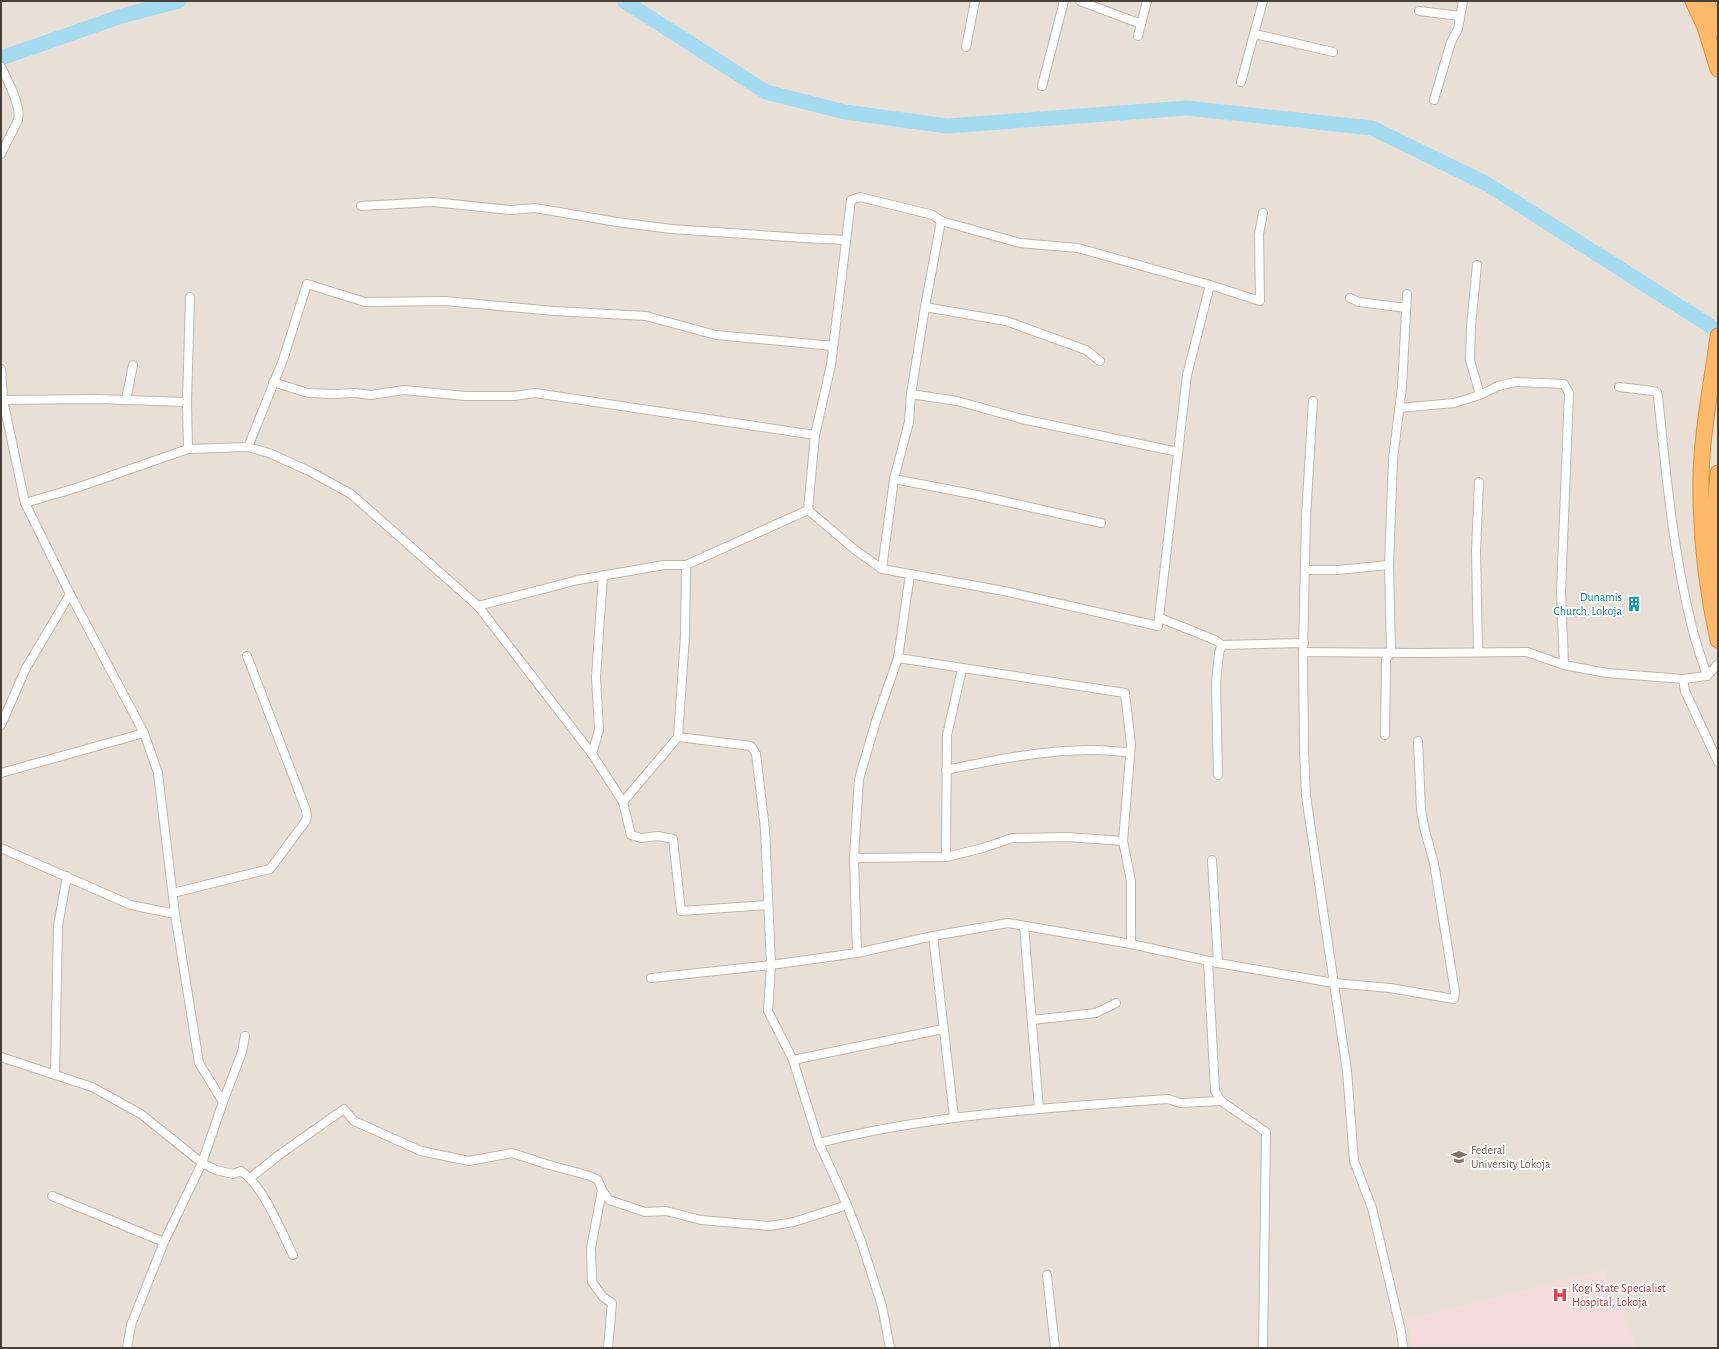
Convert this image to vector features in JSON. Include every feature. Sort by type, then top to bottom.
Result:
[{"type":"highway","points":[[1693,1],[1705,27],[1718,69]]},
{"type":"highway","points":[[1706,1],[1718,29]]},
{"type":"highway","points":[[1718,336],[1701,476],[1701,528],[1709,598],[1718,640]]},
{"type":"highway","points":[[1718,473],[1713,530],[1718,586]]},
{"type":"street","points":[[966,47],[975,1]]},
{"type":"street","points":[[1042,86],[1064,1]]},
{"type":"street","points":[[1080,1],[1142,24]]},
{"type":"street","points":[[1138,36],[1147,1]]},
{"type":"street","points":[[1241,82],[1263,1]]},
{"type":"street","points":[[1434,100],[1451,42],[1458,29],[1463,1]]},
{"type":"street","points":[[1419,11],[1460,16]]},
{"type":"street","points":[[1255,34],[1332,52]]},
{"type":"street","points":[[1,67],[17,105],[18,118],[1,154]]},
{"type":"street","points":[[808,510],[815,435],[831,366],[851,200],[860,197],[933,214],[941,221],[1020,243],[1078,248],[1210,285],[1260,301],[1259,234],[1263,213]]},
{"type":"street","points":[[361,206],[433,202],[511,210],[535,208],[617,222],[671,229],[845,240]]},
{"type":"street","points":[[882,569],[894,479],[909,422],[911,394],[941,221]]},
{"type":"street","points":[[1477,265],[1471,326],[1470,360],[1480,396]]},
{"type":"street","points":[[248,447],[283,360],[307,284],[365,302],[445,301],[554,311],[646,316],[716,335],[833,346]]},
{"type":"street","points":[[808,510],[854,549],[882,569],[1004,591],[1158,626],[1187,375],[1210,285]]},
{"type":"street","points":[[1385,735],[1386,659],[1391,653],[1389,565],[1393,459],[1402,387],[1407,294]]},
{"type":"street","points":[[188,449],[187,402],[190,297]]},
{"type":"street","points":[[1350,298],[1360,302],[1406,308]]},
{"type":"street","points":[[925,307],[1006,321],[1086,350],[1100,361]]},
{"type":"street","points":[[126,400],[133,366]]},
{"type":"street","points":[[1,369],[3,400],[25,503],[70,594],[144,733],[158,773],[175,914],[199,1063],[223,1102]]},
{"type":"street","points":[[273,382],[308,392],[333,394],[355,393],[371,395],[404,390],[465,396],[514,396],[535,393],[815,435]]},
{"type":"street","points":[[1399,408],[1445,405],[1480,396],[1498,386],[1515,382],[1564,384],[1569,393],[1561,592],[1564,665]]},
{"type":"street","points":[[1620,388],[1657,392],[1669,503],[1683,589],[1692,629],[1707,676]]},
{"type":"street","points":[[911,394],[957,401],[1022,419],[1178,452]]},
{"type":"street","points":[[3,400],[126,400],[187,402]]},
{"type":"street","points":[[1312,401],[1303,652],[1306,796],[1347,1071],[1354,1161],[1372,1208],[1401,1331],[1403,1348]]},
{"type":"street","points":[[25,503],[82,486],[188,449],[248,447],[269,453],[289,462],[351,494],[478,606],[592,754],[623,802],[631,835],[641,838],[658,836],[673,839],[681,911],[768,905]]},
{"type":"street","points":[[894,479],[972,494],[1101,523]]},
{"type":"street","points":[[1478,652],[1476,551],[1479,482]]},
{"type":"street","points":[[478,606],[603,575],[664,565],[686,565],[808,510]]},
{"type":"street","points":[[623,802],[678,737],[685,636],[686,565]]},
{"type":"street","points":[[1305,570],[1337,570],[1389,565]]},
{"type":"street","points":[[857,953],[854,858],[859,779],[876,721],[898,658],[910,574]]},
{"type":"street","points":[[592,754],[599,730],[596,677],[603,575]]},
{"type":"street","points":[[1,725],[26,668],[70,594]]},
{"type":"street","points":[[1160,618],[1215,640],[1222,645],[1304,643]]},
{"type":"street","points":[[1218,775],[1216,682],[1219,653],[1222,645]]},
{"type":"street","points":[[1303,652],[1526,652],[1564,665],[1607,672],[1684,679],[1707,676],[1718,664]]},
{"type":"street","points":[[173,893],[270,869],[305,822],[307,816],[247,656]]},
{"type":"street","points":[[898,658],[1125,693],[1131,744],[1123,841],[1131,881],[1131,944]]},
{"type":"street","points":[[946,857],[947,735],[962,669]]},
{"type":"street","points":[[1684,679],[1685,691],[1718,762]]},
{"type":"street","points":[[1,773],[144,733]]},
{"type":"street","points":[[678,737],[751,746],[756,754],[765,829],[771,965],[768,1011],[793,1060],[819,1144],[847,1205],[882,1306],[890,1348]]},
{"type":"street","points":[[651,978],[771,965],[857,953],[933,936],[1008,923],[1131,944],[1218,963],[1334,983],[1390,988],[1454,999],[1455,992],[1434,863],[1424,831],[1421,810],[1418,741]]},
{"type":"street","points":[[946,770],[1011,757],[1053,752],[1094,750],[1130,752]]},
{"type":"street","points":[[854,858],[946,857],[983,848],[1012,838],[1068,838],[1123,841]]},
{"type":"street","points":[[1,848],[131,904],[175,914]]},
{"type":"street","points":[[1212,860],[1218,963]]},
{"type":"street","points":[[55,1074],[58,926],[67,876]]},
{"type":"street","points":[[1024,926],[1039,1109]]},
{"type":"street","points":[[933,936],[954,1117]]},
{"type":"street","points":[[1208,961],[1215,1091],[1221,1100],[1266,1132],[1263,1348]]},
{"type":"street","points":[[1032,1020],[1096,1013],[1116,1003]]},
{"type":"street","points":[[793,1060],[943,1029]]},
{"type":"street","points":[[126,1348],[131,1325],[164,1242],[202,1163],[242,1052],[245,1036]]},
{"type":"street","points":[[1,1057],[92,1087],[141,1114],[202,1163],[216,1170],[233,1174],[241,1171],[250,1178],[261,1193],[293,1255]]},
{"type":"street","points":[[819,1144],[862,1132],[954,1117],[1168,1099],[1180,1103],[1221,1100]]},
{"type":"street","points":[[250,1178],[279,1155],[344,1109],[354,1120],[421,1151],[469,1161],[512,1153],[590,1176],[598,1180],[602,1190],[609,1200],[645,1212],[666,1211],[701,1220],[768,1226],[794,1222],[847,1205]]},
{"type":"street","points":[[602,1190],[591,1248],[591,1267],[592,1282],[603,1297],[612,1303],[608,1348]]},
{"type":"street","points":[[52,1196],[164,1242]]},
{"type":"street","points":[[1047,1275],[1055,1348]]},
{"type":"shaded area","points":[[1,1],[1718,1],[1718,1348],[1,1348]]},
{"type":"shaded area","name":"Kogi State Specialist Hospital, Lokoja","points":[[1604,1270],[1638,1348],[1412,1348],[1407,1320]]},
{"type":"waterway","points":[[1,58],[122,16],[179,1]]},
{"type":"waterway","points":[[624,1],[766,92],[845,112],[947,126],[1187,108],[1372,128],[1487,184],[1718,331]]},
{"type":"place","name":"Dunamis Church, Lokoja","points":[[1634,604]]},
{"type":"place","name":"Federal University Lokoja","points":[[1459,1157]]},
{"type":"place","name":"Kogi State Specialist Hospital, Lokoja","points":[[1560,1295]]}]
